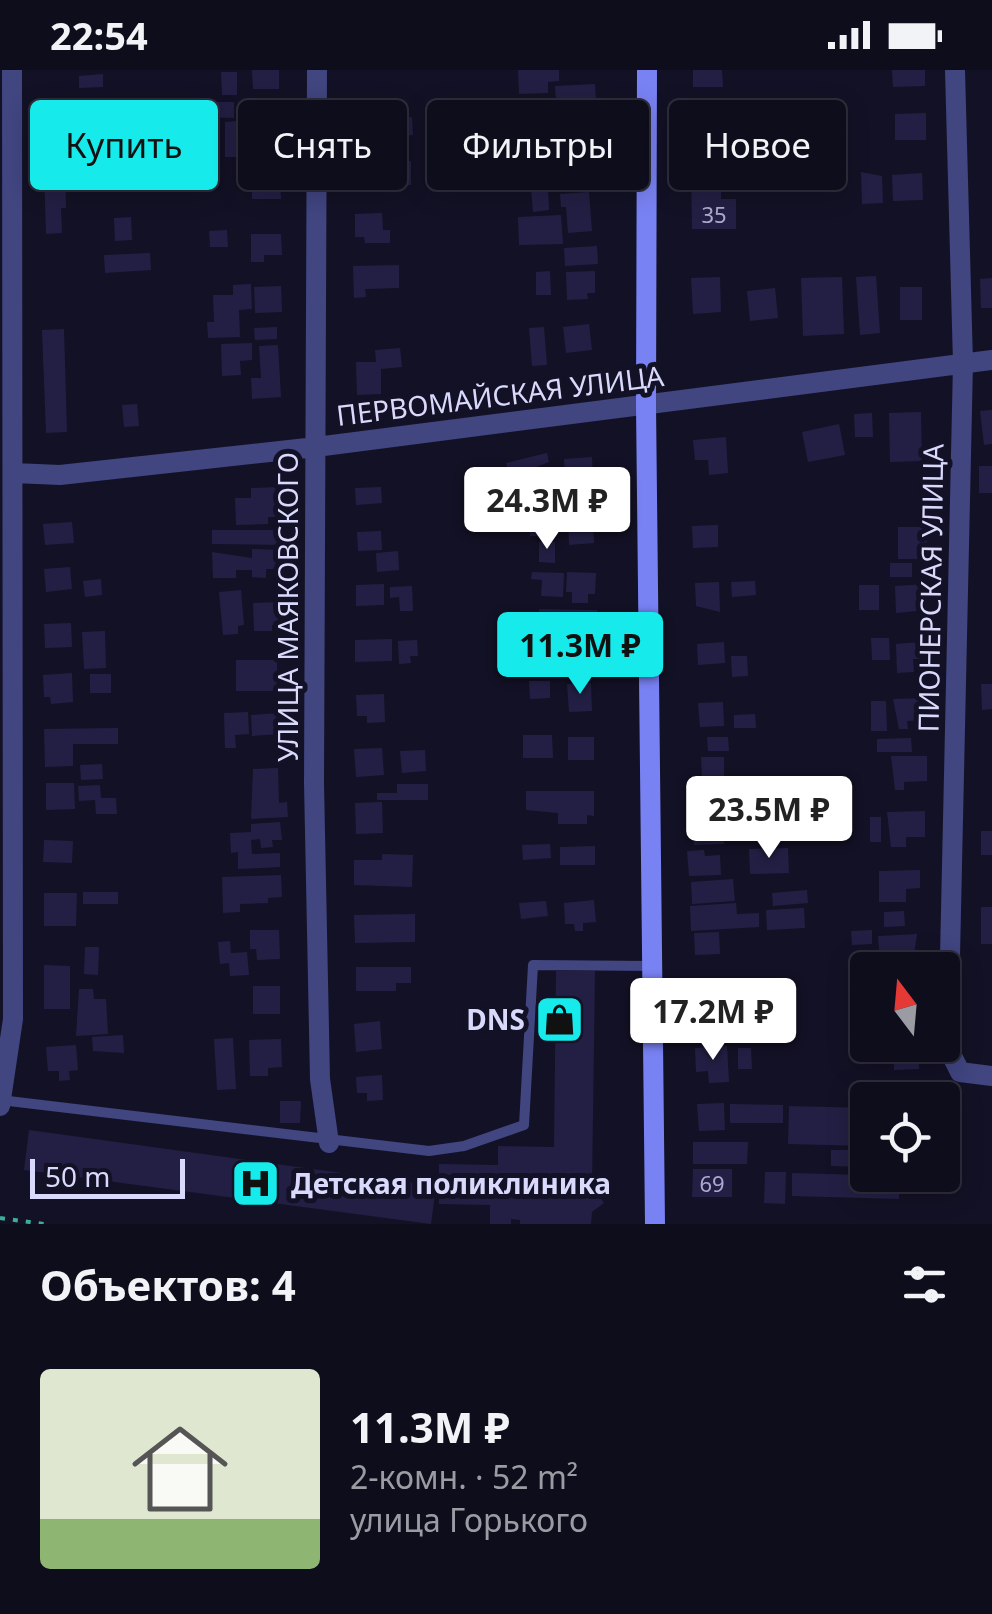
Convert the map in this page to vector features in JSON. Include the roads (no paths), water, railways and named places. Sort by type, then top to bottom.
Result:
[{"type":"street","points":[[1,1102],[12,1019],[12,70]]},
{"type":"street","name":"УЛИЦА МАЯКОВСКОГО","points":[[317,70],[314,783],[320,1079],[329,1143]]},
{"type":"street","points":[[647,70],[646,404],[655,1224]]},
{"type":"street","name":"ПИОНЕРСКАЯ УЛИЦА","points":[[954,70],[963,364],[948,1048],[960,1072],[992,1076]]},
{"type":"street","name":"ПЕРВОМАЙСКАЯ УЛИЦА","points":[[14,473],[78,473],[316,448],[992,360]]},
{"type":"lane","points":[[1,1102],[329,1143],[429,1152],[464,1146],[524,1125],[533,965],[654,966]]},
{"type":"place","name":"DNS","points":[[560,1019]]},
{"type":"place","name":"Детская поликлиника","points":[[256,1183]]}]
